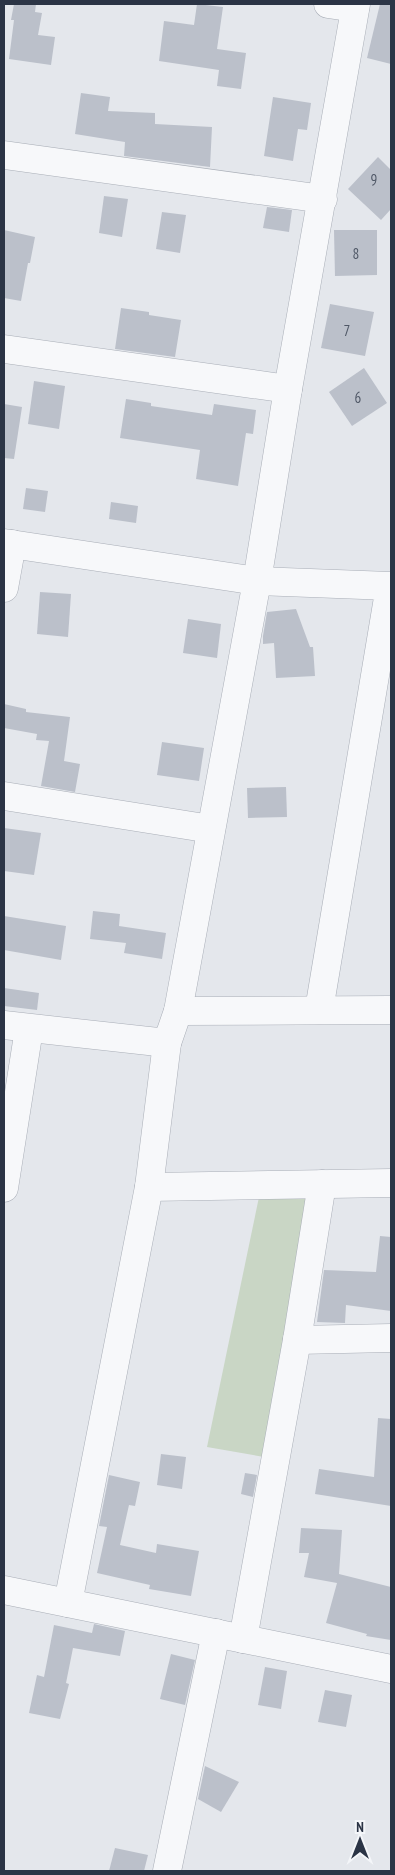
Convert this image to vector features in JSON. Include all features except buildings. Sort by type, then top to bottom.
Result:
[{"type":"street","points":[[68,1603],[148,1187],[167,1043],[178,1011],[257,581],[288,390],[323,199],[355,6],[328,4]]},
{"type":"street","points":[[4,155],[323,199]]},
{"type":"street","points":[[4,349],[288,390]]},
{"type":"street","points":[[4,588],[8,543],[257,581],[390,586],[319,1010]]},
{"type":"street","points":[[4,796],[210,829]]},
{"type":"street","points":[[178,1011],[391,1010]]},
{"type":"street","points":[[4,1188],[16,1027],[167,1043]]},
{"type":"street","points":[[148,1187],[391,1183]]},
{"type":"street","points":[[244,1639],[297,1340],[322,1184]]},
{"type":"street","points":[[297,1340],[391,1338]]},
{"type":"street","points":[[4,1590],[391,1669]]},
{"type":"street","points":[[167,1871],[216,1633]]},
{"type":"green space","points":[[311,1196],[281,1460],[207,1447],[259,1197]]}]
